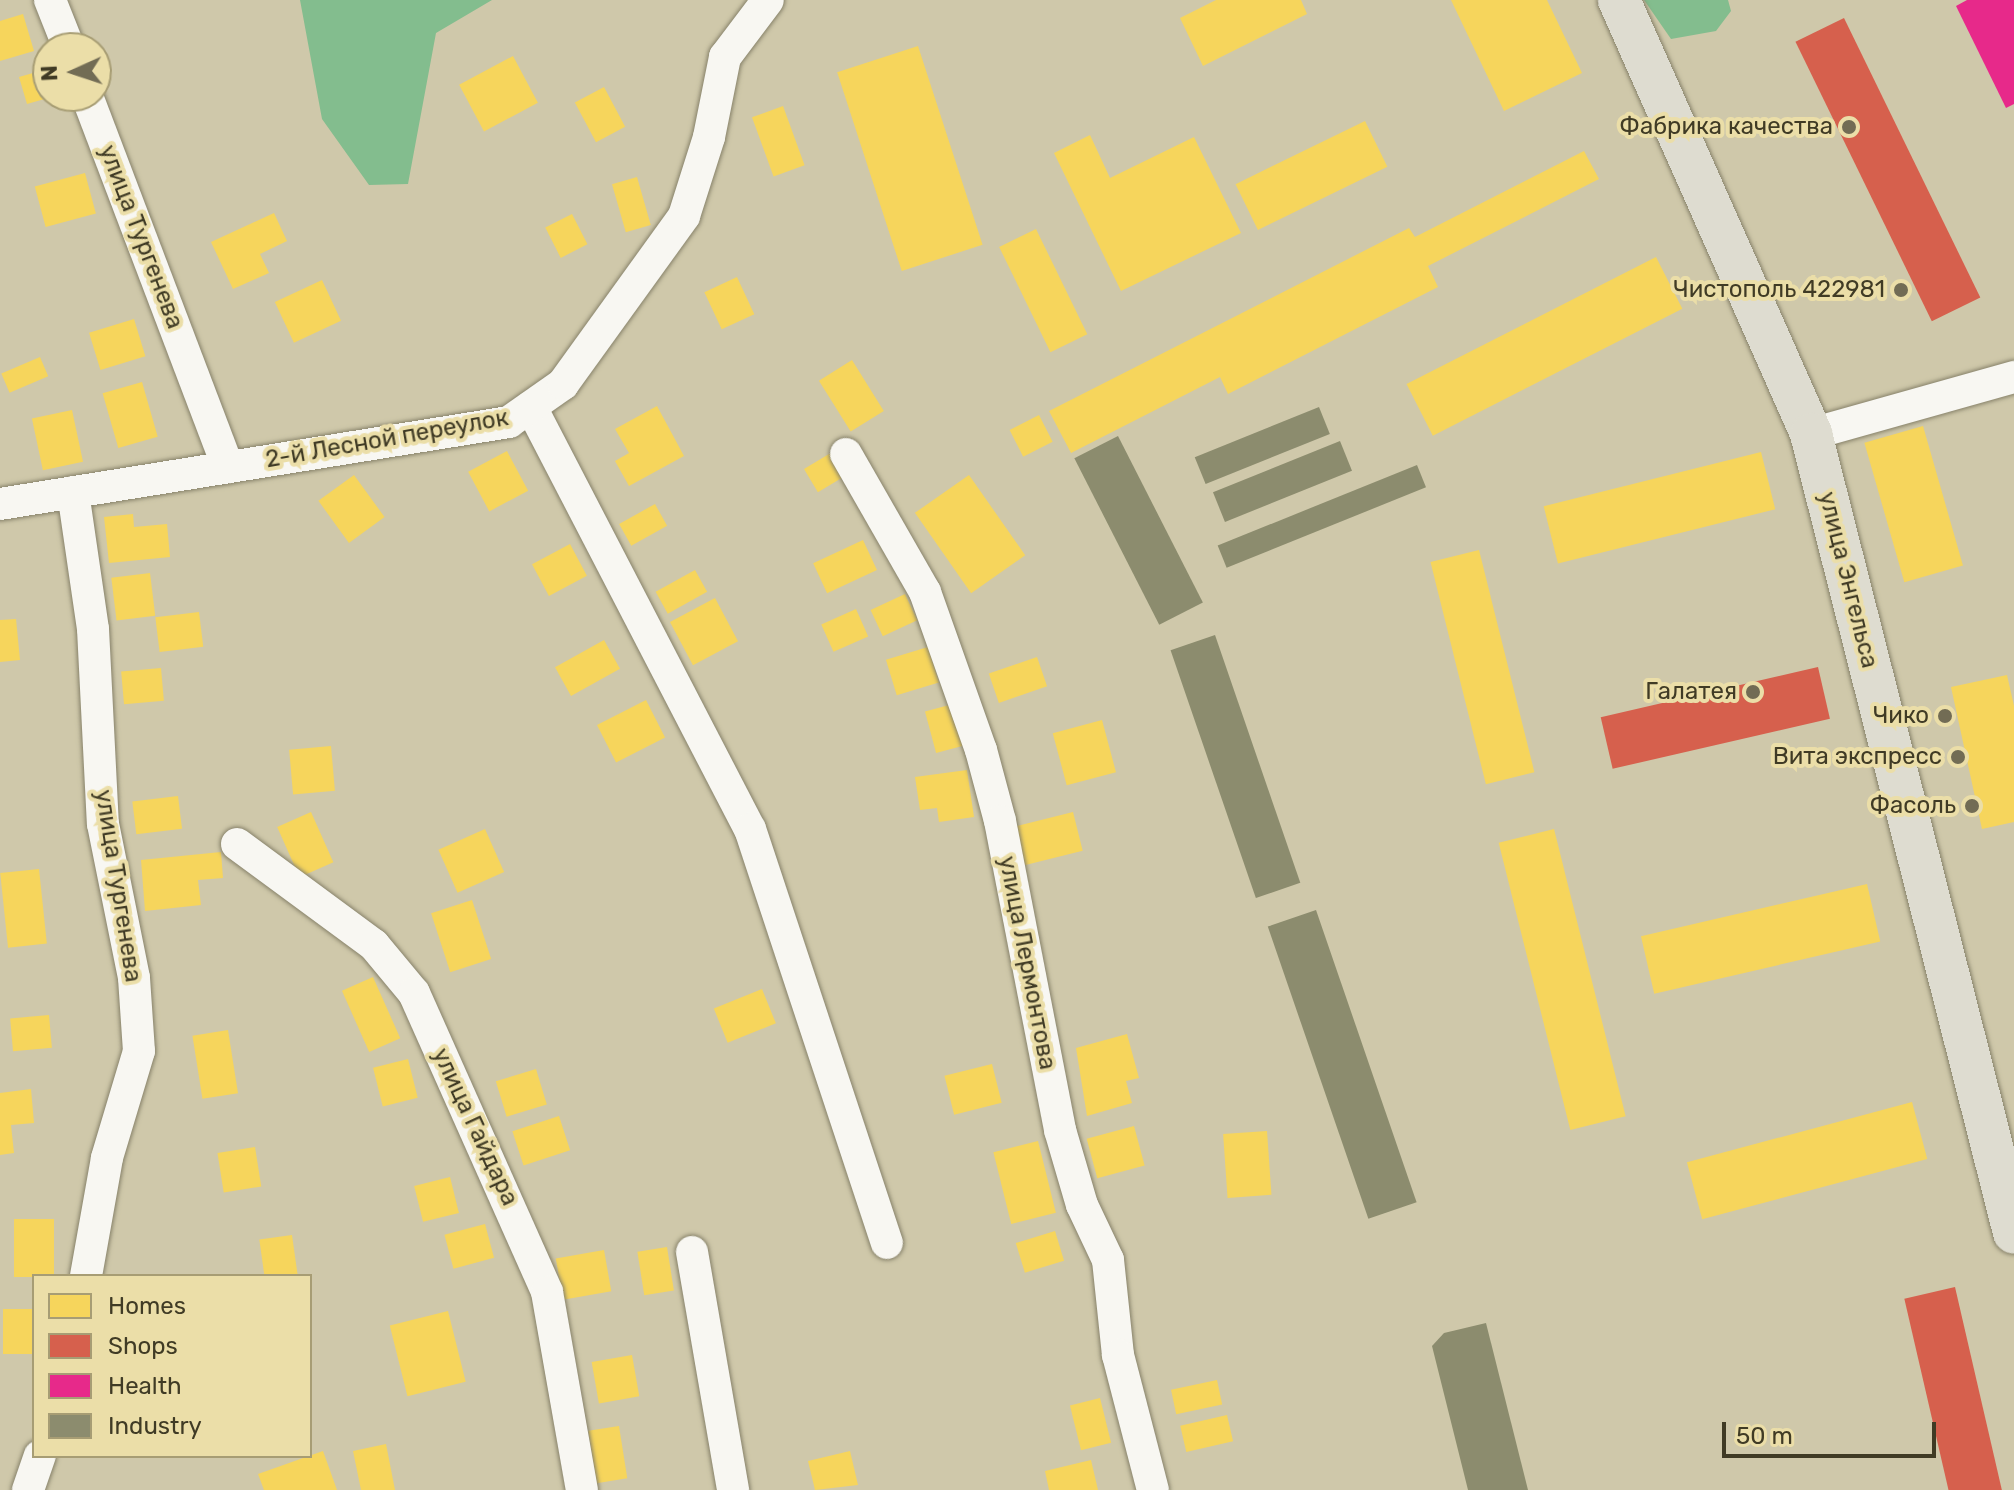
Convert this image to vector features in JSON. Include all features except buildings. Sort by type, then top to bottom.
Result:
[{"type":"main road","name":"улица Энгельса","points":[[1619,0],[1811,434],[2014,1233]]},
{"type":"street","points":[[50,0],[63,32]]},
{"type":"street","name":"2-й Лесной переулок","points":[[0,504],[509,422],[563,384],[684,216],[709,137],[725,57],[768,0]]},
{"type":"street","name":"улица Тургенева","points":[[93,112],[228,467]]},
{"type":"street","points":[[1811,434],[2014,377]]},
{"type":"street","points":[[531,407],[750,829],[887,1243]]},
{"type":"street","name":"улица Лермонтова","points":[[846,454],[925,592],[976,736],[1000,821],[1060,1130],[1082,1205],[1108,1260],[1118,1355],[1153,1490]]},
{"type":"street","name":"улица Тургенева","points":[[73,492],[93,629],[103,824],[134,978],[139,1051],[107,1158],[86,1274]]},
{"type":"street","name":"улица Гайдара","points":[[237,844],[374,945],[414,993],[547,1292],[582,1490]]},
{"type":"street","points":[[692,1252],[733,1490]]},
{"type":"street","points":[[28,1490],[39,1458]]},
{"type":"green space","points":[[300,0],[492,0],[436,33],[408,184],[369,185],[322,119]]},
{"type":"green space","points":[[1644,0],[1728,0],[1731,11],[1716,31],[1671,39]]},
{"type":"place","name":"Фабрика качества","points":[[1849,127]]},
{"type":"place","name":"Чистополь 422981","points":[[1901,290]]},
{"type":"place","name":"Галатея","points":[[1753,692]]},
{"type":"place","name":"Чико","points":[[1945,716]]},
{"type":"place","name":"Вита экспресс","points":[[1958,757]]},
{"type":"place","name":"Фасоль","points":[[1972,806]]}]
